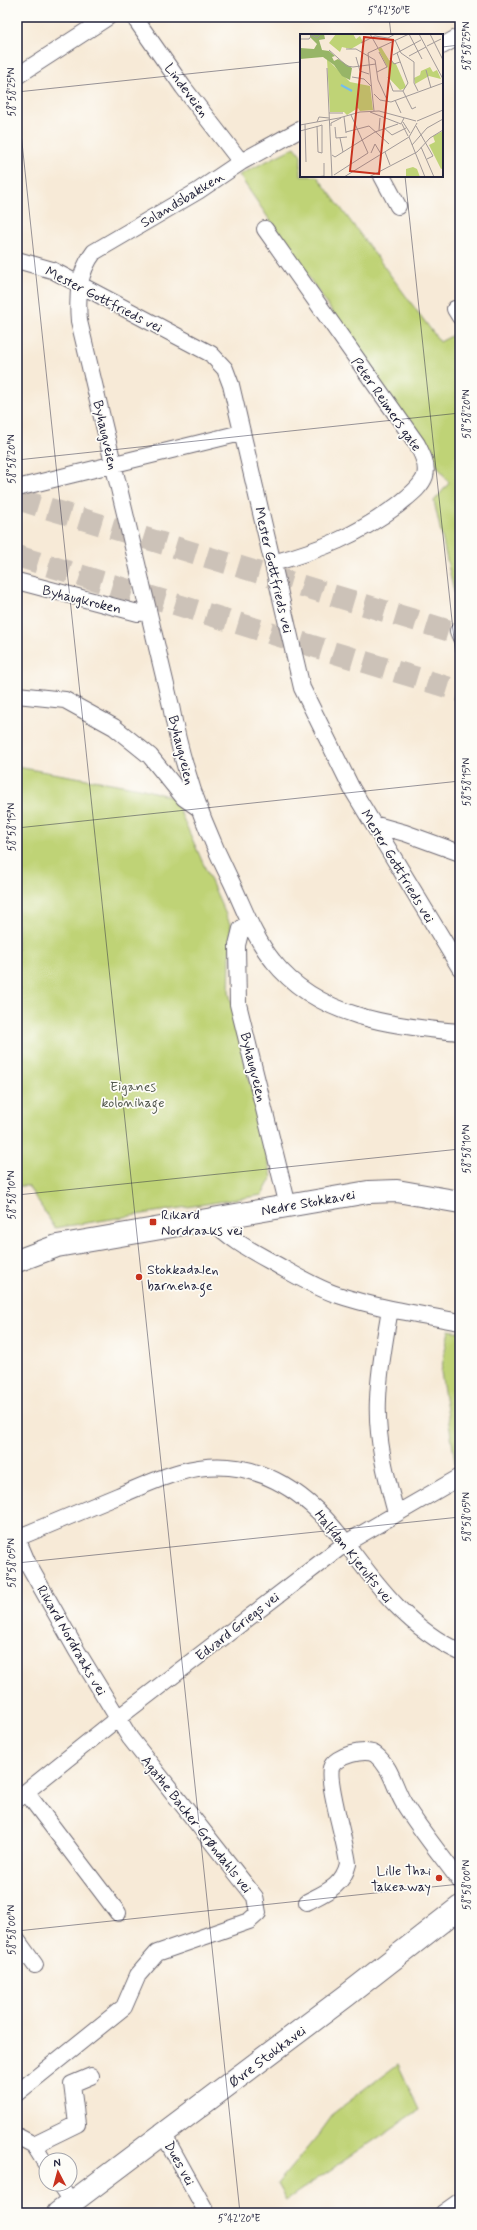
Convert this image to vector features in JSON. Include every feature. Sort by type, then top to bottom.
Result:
[{"type":"main road","name":"Nedre Stokkavei","points":[[17,1261],[56,1246],[368,1192],[397,1191],[460,1202]]},
{"type":"main road","name":"Øvre Stokkavei","points":[[65,2208],[164,2135],[460,1907]]},
{"type":"street","points":[[17,76],[108,17]]},
{"type":"street","name":"Lindeveien","points":[[134,17],[183,87],[241,162]]},
{"type":"street","points":[[443,45],[460,36]]},
{"type":"street","name":"Solandsbakken","points":[[79,284],[85,264],[94,252],[198,191],[241,162],[300,130]]},
{"type":"street","points":[[383,177],[398,206]]},
{"type":"street","name":"Peter Reimers gate","points":[[265,229],[417,444],[425,459],[425,476],[415,491],[374,522],[322,549],[273,563]]},
{"type":"street","name":"Mester Gottfrieds vei","points":[[17,260],[52,270],[79,284],[211,354],[225,369],[231,386],[302,688],[352,789],[460,968]]},
{"type":"street","name":"Byhaugveien","points":[[79,284],[79,322],[147,612],[171,706],[177,738],[197,807],[249,921],[241,929],[237,945],[238,1004],[288,1206]]},
{"type":"street","points":[[17,488],[112,463],[241,433]]},
{"type":"street","name":"Byhaugkroken","points":[[17,582],[138,613],[147,612]]},
{"type":"street","points":[[17,695],[65,700],[114,727],[150,756],[184,798],[197,807]]},
{"type":"street","points":[[372,824],[460,853]]},
{"type":"street","points":[[249,921],[273,962],[289,979],[334,1007],[367,1020],[460,1032]]},
{"type":"street","points":[[211,1219],[224,1234],[239,1244],[290,1274],[336,1294],[390,1309],[460,1322]]},
{"type":"street","points":[[390,1309],[378,1400],[380,1440],[386,1477],[396,1513]]},
{"type":"street","name":"Halfdan Kjerulfs vei","points":[[17,1538],[155,1480],[181,1472],[216,1467],[254,1472],[278,1480],[308,1501],[346,1543],[389,1600],[408,1619],[429,1635],[460,1652]]},
{"type":"street","name":"Edvard Griegs vei","points":[[118,1913],[22,1796],[118,1718],[346,1543],[460,1477]]},
{"type":"street","name":"Rikard Nordraaks vei","points":[[17,1538],[28,1564],[61,1623],[118,1718]]},
{"type":"street","name":"Agathe Backer Grøndahls vei","points":[[17,2093],[124,2007],[138,1974],[157,1954],[249,1921],[258,1913],[255,1897],[159,1776],[118,1718]]},
{"type":"street","points":[[307,1902],[337,1886],[346,1874],[348,1864],[334,1797],[331,1768],[334,1763],[348,1755],[365,1751],[376,1754],[384,1763],[409,1811],[460,1881]]},
{"type":"street","points":[[17,1940],[35,1965]]},
{"type":"street","points":[[34,2145],[77,2124],[72,2084],[91,2076]]},
{"type":"street","name":"Dues vei","points":[[164,2135],[207,2213]]},
{"type":"street","points":[[17,2136],[34,2145],[38,2152]]},
{"type":"street","name":"Øvre Stokkavei","points":[[60,2192],[65,2208]]},
{"type":"street","points":[[443,2213],[460,2201]]},
{"type":"green space","points":[[295,147],[300,154],[300,177],[318,177],[440,342],[453,335],[460,334],[460,619],[434,501],[449,483],[239,175]]},
{"type":"green space","name":"Eiganes kolonihage","points":[[17,767],[140,788],[174,798],[231,926],[229,992],[272,1177],[262,1195],[55,1228],[28,1186],[17,1186]]},
{"type":"green space","points":[[449,1330],[460,1332],[460,1466],[456,1468],[441,1372]]},
{"type":"green space","points":[[398,2064],[419,2110],[286,2200],[277,2184],[319,2134],[335,2112]]},
{"type":"tunnel","points":[[17,499],[460,634]]},
{"type":"tunnel","points":[[17,556],[460,691]]},
{"type":"place","name":"Rikard Nordraaks vei","points":[[153,1222]]},
{"type":"place","name":"Stokkadalen barnehage","points":[[139,1277]]},
{"type":"place","name":"Lille Thai Takeaway","points":[[439,1878]]}]
